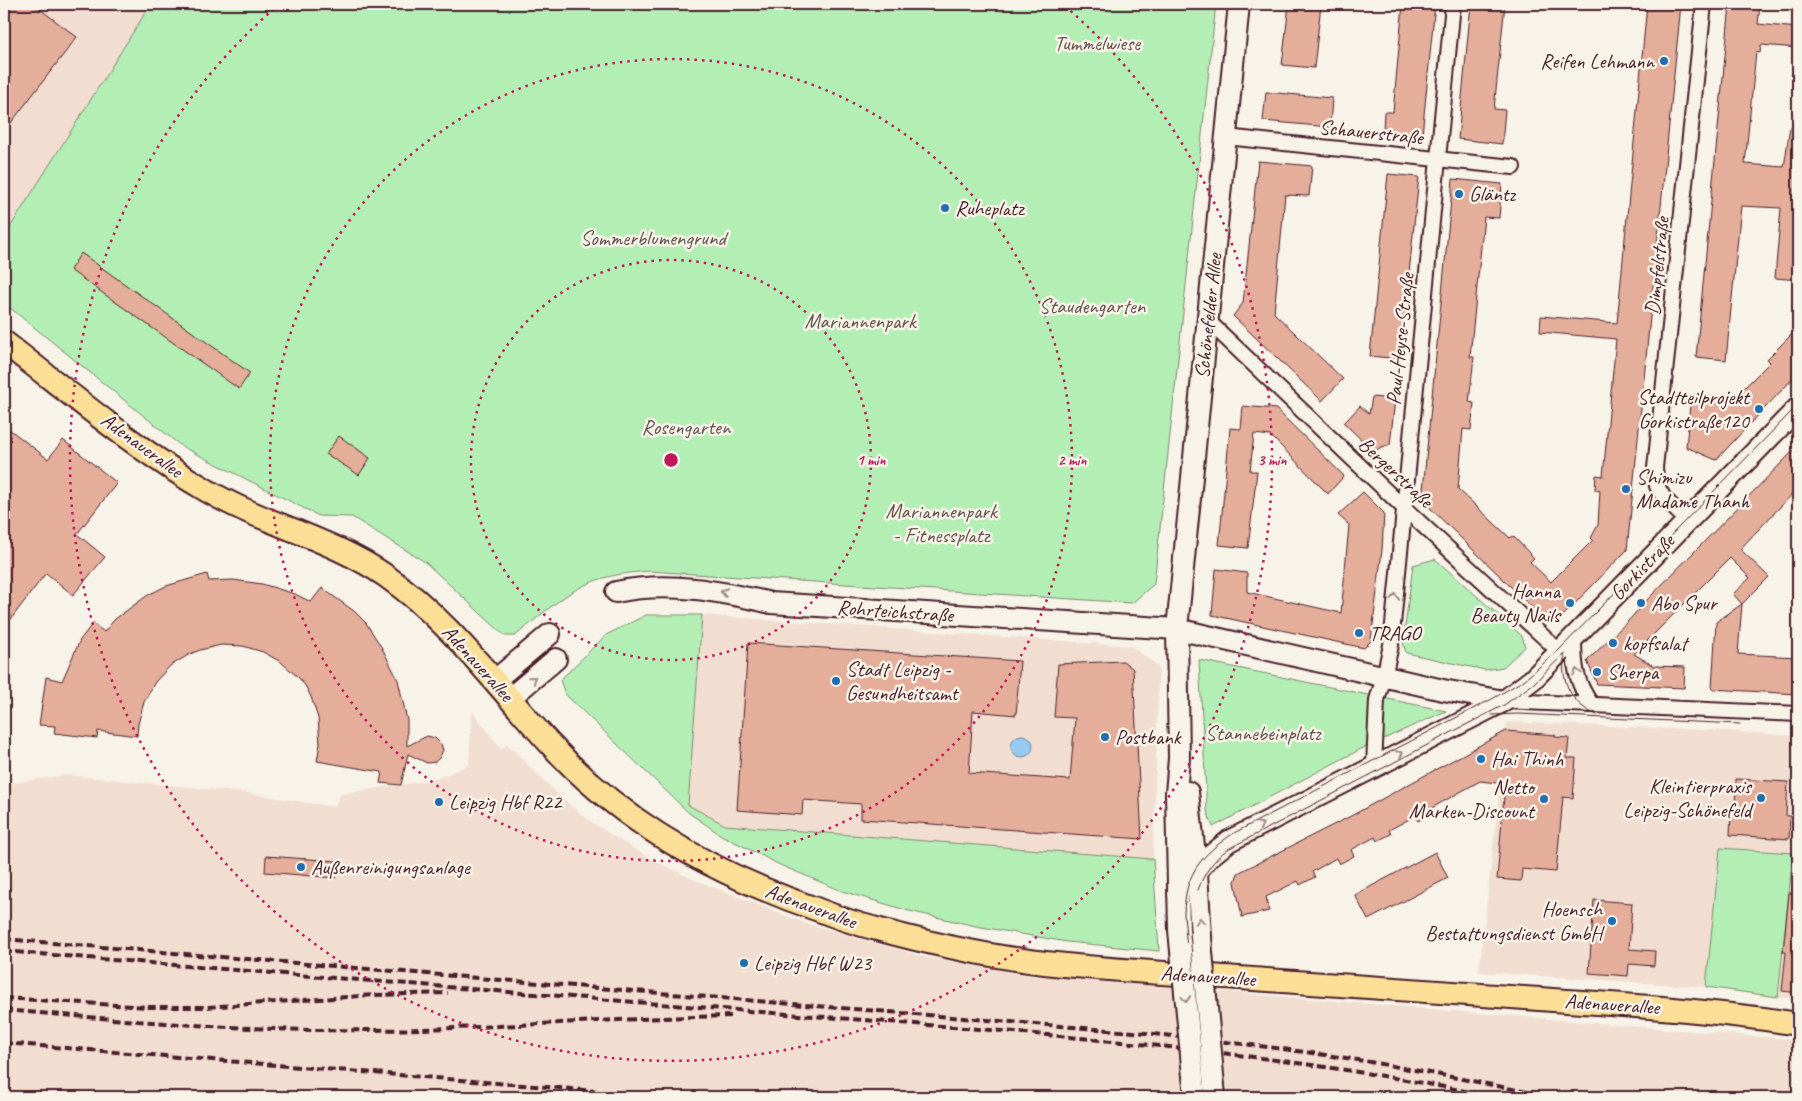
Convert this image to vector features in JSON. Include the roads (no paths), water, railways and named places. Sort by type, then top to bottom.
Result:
[{"type":"main road","name":"Schönefelder Allee","points":[[1177,629],[1239,4]]},
{"type":"main road","name":"Adenauerallee","points":[[4,342],[147,451],[207,491],[248,512],[306,535],[362,561],[386,576],[431,612],[583,778],[638,822],[691,855],[784,898],[868,927],[954,948],[1024,960],[1075,966],[1647,1006],[1745,1016],[1798,1024]]},
{"type":"main road","name":"Gorkistraße","points":[[1504,701],[1533,679],[1798,408]]},
{"type":"main road","name":"Rohrteichstraße","points":[[616,592],[636,588],[672,587],[722,591],[771,603],[1177,629]]},
{"type":"main road","points":[[1215,1097],[1197,873],[1186,851],[1176,793],[1179,758],[1177,629],[1451,692],[1504,701]]},
{"type":"main road","points":[[494,680],[550,634]]},
{"type":"main road","points":[[510,698],[556,658]]},
{"type":"main road","points":[[1178,893],[1218,849],[1229,841],[1504,701]]},
{"type":"main road","points":[[1186,851],[1218,849]]},
{"type":"main road","points":[[1186,851],[1178,893],[1181,950],[1195,1097]]},
{"type":"street","name":"Paul-Heyse-Straße","points":[[1384,677],[1390,645],[1453,4]]},
{"type":"street","name":"Dimpfelstraße","points":[[1687,521],[1664,498],[1657,486],[1655,468],[1704,4]]},
{"type":"street","name":"Schauerstraße","points":[[1226,137],[1513,167]]},
{"type":"street","name":"Bergerstraße","points":[[1207,320],[1403,507],[1560,652]]},
{"type":"street","points":[[1574,636],[1576,672],[1580,687],[1592,704]]},
{"type":"street","points":[[1374,767],[1377,700],[1384,677]]},
{"type":"street","points":[[1504,701],[1798,714]]},
{"type":"water","points":[[1018,735],[1026,735],[1033,742],[1033,750],[1026,757],[1018,757],[1011,750],[1011,742]]},
{"type":"tram line","points":[[1200,1097],[1184,914],[1188,887],[1197,866],[1204,857],[1234,833],[1492,699],[1524,680],[1559,650],[1798,405]]},
{"type":"tram line","points":[[1565,653],[1564,672],[1569,690],[1580,705],[1597,715]]},
{"type":"tram line","points":[[1198,890],[1210,867],[1228,849],[1504,705],[1533,684],[1564,654]]},
{"type":"tram line","points":[[1492,715],[1518,714],[1740,724]]},
{"type":"railway","points":[[4,939],[1145,1033],[1364,1061],[1551,1097]]},
{"type":"railway","points":[[4,951],[1061,1036],[1322,1066],[1494,1097]]},
{"type":"railway","points":[[4,998],[149,1007],[207,1007],[375,995],[448,993]]},
{"type":"railway","points":[[4,1010],[187,1024],[324,1030],[461,1028],[733,1016]]},
{"type":"railway","points":[[4,1043],[670,1097]]},
{"type":"place","name":"Reifen Lehmann","points":[[1664,61]]},
{"type":"place","name":"Gläntz","points":[[1459,194]]},
{"type":"place","name":"Ruheplatz","points":[[945,208]]},
{"type":"place","name":"Stadtteilprojekt Gorkistraße120","points":[[1759,409]]},
{"type":"place","name":"Shimizu Madame Thanh","points":[[1626,489]]},
{"type":"place","name":"Hanna Beauty Nails","points":[[1570,603]]},
{"type":"place","name":"Abo Spur","points":[[1641,603]]},
{"type":"place","name":"TRAGO","points":[[1359,633]]},
{"type":"place","name":"kopfsalat","points":[[1613,643]]},
{"type":"place","name":"Sherpa","points":[[1597,672]]},
{"type":"place","name":"Stadt Leipzig - Gesundheitsamt","points":[[836,681]]},
{"type":"place","name":"Postbank","points":[[1105,737]]},
{"type":"place","name":"Hai Thinh","points":[[1481,759]]},
{"type":"place","name":"Kleintierpraxis Leipzig-Schönefeld","points":[[1761,798]]},
{"type":"place","name":"Netto Marken-Discount","points":[[1544,799]]},
{"type":"place","name":"Leipzig Hbf R22","points":[[439,802]]},
{"type":"place","name":"Außenreinigungsanlage","points":[[301,867]]},
{"type":"place","name":"Hoensch Bestattungsdienst GmbH","points":[[1612,921]]},
{"type":"place","name":"Leipzig Hbf W23","points":[[744,963]]},
{"type":"park label","name":"Tummelwiese","points":[[1097,43]]},
{"type":"park label","name":"Sommerblumengrund","points":[[653,238]]},
{"type":"park label","name":"Staudengarten","points":[[1092,306]]},
{"type":"park label","name":"Mariannenpark","points":[[860,321]]},
{"type":"park label","name":"Rosengarten","points":[[686,427]]},
{"type":"park label","name":"Mariannenpark - Fitnessplatz","points":[[941,523]]},
{"type":"park label","name":"Stannebeinplatz","points":[[1263,733]]}]
